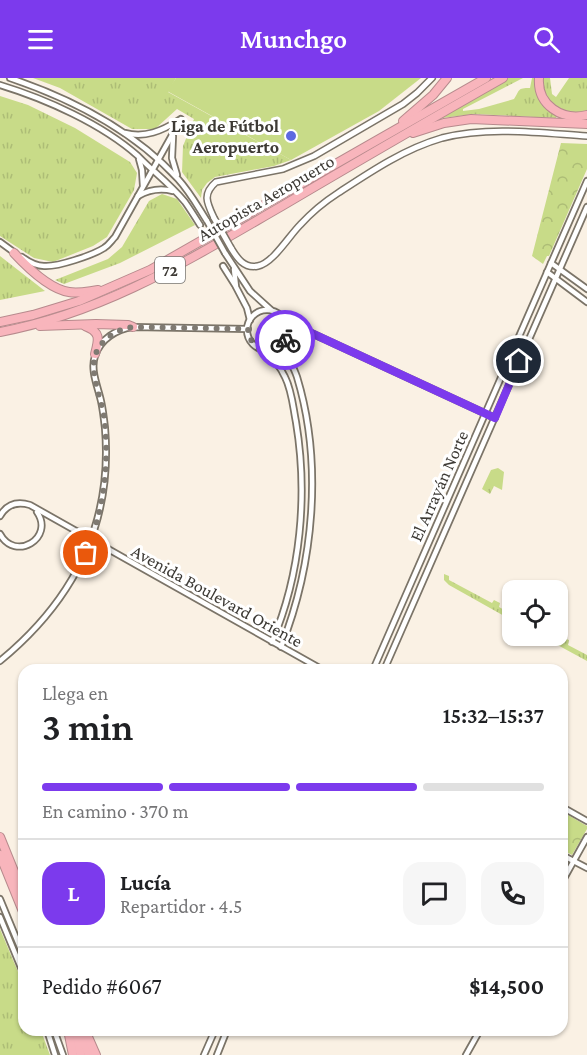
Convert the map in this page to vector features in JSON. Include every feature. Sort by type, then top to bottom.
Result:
[{"type":"highway","points":[[393,136],[447,78]]},
{"type":"highway","name":"Autopista Aeropuerto","points":[[0,332],[84,309],[146,282],[215,244],[486,78]]},
{"type":"highway","name":"Autopista Aeropuerto","points":[[0,322],[64,306],[112,288],[174,258],[393,136],[503,78]]},
{"type":"highway","points":[[539,78],[541,94],[553,110],[570,116],[587,115]]},
{"type":"highway","points":[[393,136],[444,123],[471,119],[587,124]]},
{"type":"highway","points":[[14,253],[59,289],[78,293],[112,288]]},
{"type":"highway","points":[[20,328],[83,325],[133,327]]},
{"type":"highway","points":[[83,325],[93,330],[98,336],[95,354]]},
{"type":"highway","points":[[0,837],[18,881]]},
{"type":"highway","points":[[0,855],[18,899]]},
{"type":"highway","points":[[71,1036],[73,1055]]},
{"type":"highway","points":[[73,1036],[81,1055]]},
{"type":"highway","points":[[81,1036],[88,1055]]},
{"type":"highway","points":[[88,1036],[96,1055]]},
{"type":"street","points":[[10,78],[67,101],[123,132],[158,159],[187,189],[250,291],[271,310],[307,331],[495,418]]},
{"type":"street","points":[[432,78],[403,104],[314,156],[283,169],[216,182],[211,187],[207,198],[208,205],[238,259],[254,267],[264,265],[293,232],[331,197],[394,158],[430,142],[454,135],[489,132],[587,136]]},
{"type":"street","points":[[0,85],[39,98],[74,115],[138,156],[185,202],[200,225]]},
{"type":"street","points":[[0,242],[14,253],[35,264],[48,266],[68,262],[108,245],[115,237],[181,119],[154,133],[136,135],[123,132]]},
{"type":"street","points":[[173,134],[173,164],[178,179]]},
{"type":"street","points":[[138,156],[143,186]]},
{"type":"street","name":"El Arrayán Norte","points":[[376,664],[587,181]]},
{"type":"street","points":[[137,197],[158,189],[176,192]]},
{"type":"street","name":"El Arrayán Norte","points":[[387,664],[587,207]]},
{"type":"street","points":[[230,261],[235,273],[236,287]]},
{"type":"street","points":[[551,263],[587,289]]},
{"type":"street","points":[[223,266],[247,308],[250,321]]},
{"type":"street","points":[[547,272],[587,302]]},
{"type":"street","points":[[271,310],[253,316],[248,329],[249,337],[280,368],[289,387],[297,428],[301,476],[300,520],[294,566],[286,601],[272,642]]},
{"type":"street","points":[[262,349],[273,349],[282,343],[287,327],[283,317]]},
{"type":"street","points":[[0,661],[32,632],[51,610],[75,576],[91,541],[102,498],[106,461],[103,412],[94,370],[95,354],[110,336],[133,327],[248,329]]},
{"type":"street","points":[[286,336],[307,331]]},
{"type":"street","points":[[281,647],[296,605],[303,574],[312,497],[304,406],[296,375],[282,343]]},
{"type":"street","points":[[0,516],[8,506],[23,503],[36,509],[42,522],[39,537],[27,546],[13,546],[7,543],[0,534]]},
{"type":"street","name":"Avenida Boulevard Oriente","points":[[36,509],[312,664]]},
{"type":"street","points":[[568,810],[587,821]]},
{"type":"street","points":[[568,872],[587,837]]},
{"type":"street","points":[[568,858],[587,868]]},
{"type":"street","points":[[0,899],[18,942]]},
{"type":"street","points":[[0,916],[18,960]]},
{"type":"street","points":[[48,1036],[54,1054],[62,1052],[56,1036]]},
{"type":"street","points":[[204,1055],[212,1036]]},
{"type":"street","points":[[216,1055],[224,1036]]},
{"type":"street","points":[[466,1055],[477,1036]]},
{"type":"green space","points":[[33,78],[176,78],[168,92],[291,160],[274,166],[215,177],[202,190],[201,198],[182,172],[183,146],[194,119],[177,109],[155,129],[132,129],[60,88]]},
{"type":"green space","name":"Liga de Fútbol Aeropuerto","points":[[176,78],[421,78],[379,111],[291,160],[167,91]]},
{"type":"green space","points":[[508,78],[523,78],[463,111],[514,99],[521,89],[530,88],[532,78],[537,78],[537,87],[557,114],[556,118],[474,114],[442,118],[441,114]]},
{"type":"green space","points":[[543,78],[550,78],[552,94],[556,97],[569,78],[587,78],[587,111],[570,112],[556,106],[546,95]]},
{"type":"green space","points":[[0,96],[28,105],[75,128],[130,162],[137,173],[134,190],[107,237],[93,246],[53,262],[34,258],[0,236]]},
{"type":"green space","points":[[561,143],[587,144],[587,169],[549,256],[543,264],[532,256]]},
{"type":"green space","points":[[162,194],[177,199],[195,225],[120,263],[64,284],[55,280],[108,259],[122,247],[149,201]]},
{"type":"green space","points":[[0,256],[45,291],[0,300]]},
{"type":"green space","points":[[498,468],[504,472],[502,490],[494,486],[490,494],[482,489],[491,470]]},
{"type":"green space","points":[[444,574],[449,576],[449,580],[492,603],[494,600],[500,603],[502,615],[449,585],[444,580]]},
{"type":"green space","points":[[568,645],[587,655],[587,661],[559,646]]},
{"type":"green space","points":[[568,815],[587,826],[572,855],[568,853]]},
{"type":"green space","points":[[0,929],[18,972],[18,1036],[43,1036],[50,1055],[0,1055]]},
{"type":"way so far","points":[[86,553],[98,520],[105,479],[104,420],[93,366],[95,354],[105,340],[115,332],[133,327],[248,329],[252,342],[265,350],[276,348],[285,340]]},
{"type":"place","name":"Liga de Fútbol Aeropuerto","points":[[291,136]]},
{"type":"route","points":[[285,340],[286,336],[307,331],[495,418],[519,361]]}]
